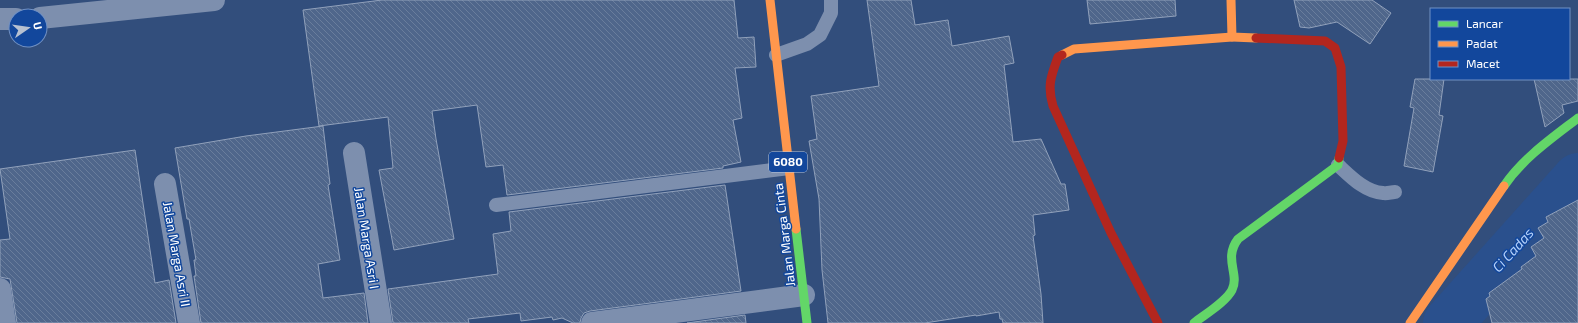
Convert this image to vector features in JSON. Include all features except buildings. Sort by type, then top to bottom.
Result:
[{"type":"street","points":[[48,17],[214,0]]},
{"type":"street","name":"Jalan Marga Cinta","points":[[770,0],[807,323]]},
{"type":"street","points":[[1231,0],[1232,37]]},
{"type":"street","points":[[1158,323],[1096,204],[1058,116],[1049,87],[1058,57],[1074,49],[1232,37],[1326,42],[1335,48],[1341,66],[1343,141],[1338,165],[1234,242],[1230,254],[1233,280],[1232,289],[1219,303],[1194,323]]},
{"type":"street","points":[[1410,323],[1513,173],[1551,138],[1578,118]]},
{"type":"street","name":"Jalan Marga Asri I","points":[[354,153],[381,323]]},
{"type":"street","name":"Jalan Marga Asri II","points":[[165,184],[189,323]]},
{"type":"street","points":[[0,289],[5,323]]},
{"type":"street","points":[[592,323],[804,295]]},
{"type":"lane","points":[[776,55],[807,44],[820,35],[831,13],[831,0]]},
{"type":"lane","points":[[1338,165],[1372,191],[1383,193],[1395,192]]},
{"type":"lane","points":[[496,205],[789,168]]},
{"type":"waterway","name":"Ci Cadas","points":[[1448,323],[1578,178]]},
{"type":"traffic: fast","points":[[1504,186],[1529,157],[1578,118]]},
{"type":"traffic: fast","points":[[1194,323],[1220,304],[1232,290],[1234,284],[1232,253],[1238,239],[1338,165],[1339,158]]},
{"type":"traffic: fast","points":[[796,229],[807,323]]},
{"type":"traffic: slow","points":[[770,0],[796,229]]},
{"type":"traffic: slow","points":[[1231,0],[1232,37],[1256,38]]},
{"type":"traffic: slow","points":[[1062,55],[1074,49],[1232,37]]},
{"type":"traffic: slow","points":[[1410,323],[1504,186]]},
{"type":"traffic: jam","points":[[1256,38],[1325,41],[1335,48],[1341,67],[1343,141],[1339,158]]},
{"type":"traffic: jam","points":[[1062,55],[1058,57],[1051,81],[1050,93],[1053,106],[1111,233],[1158,323]]}]
